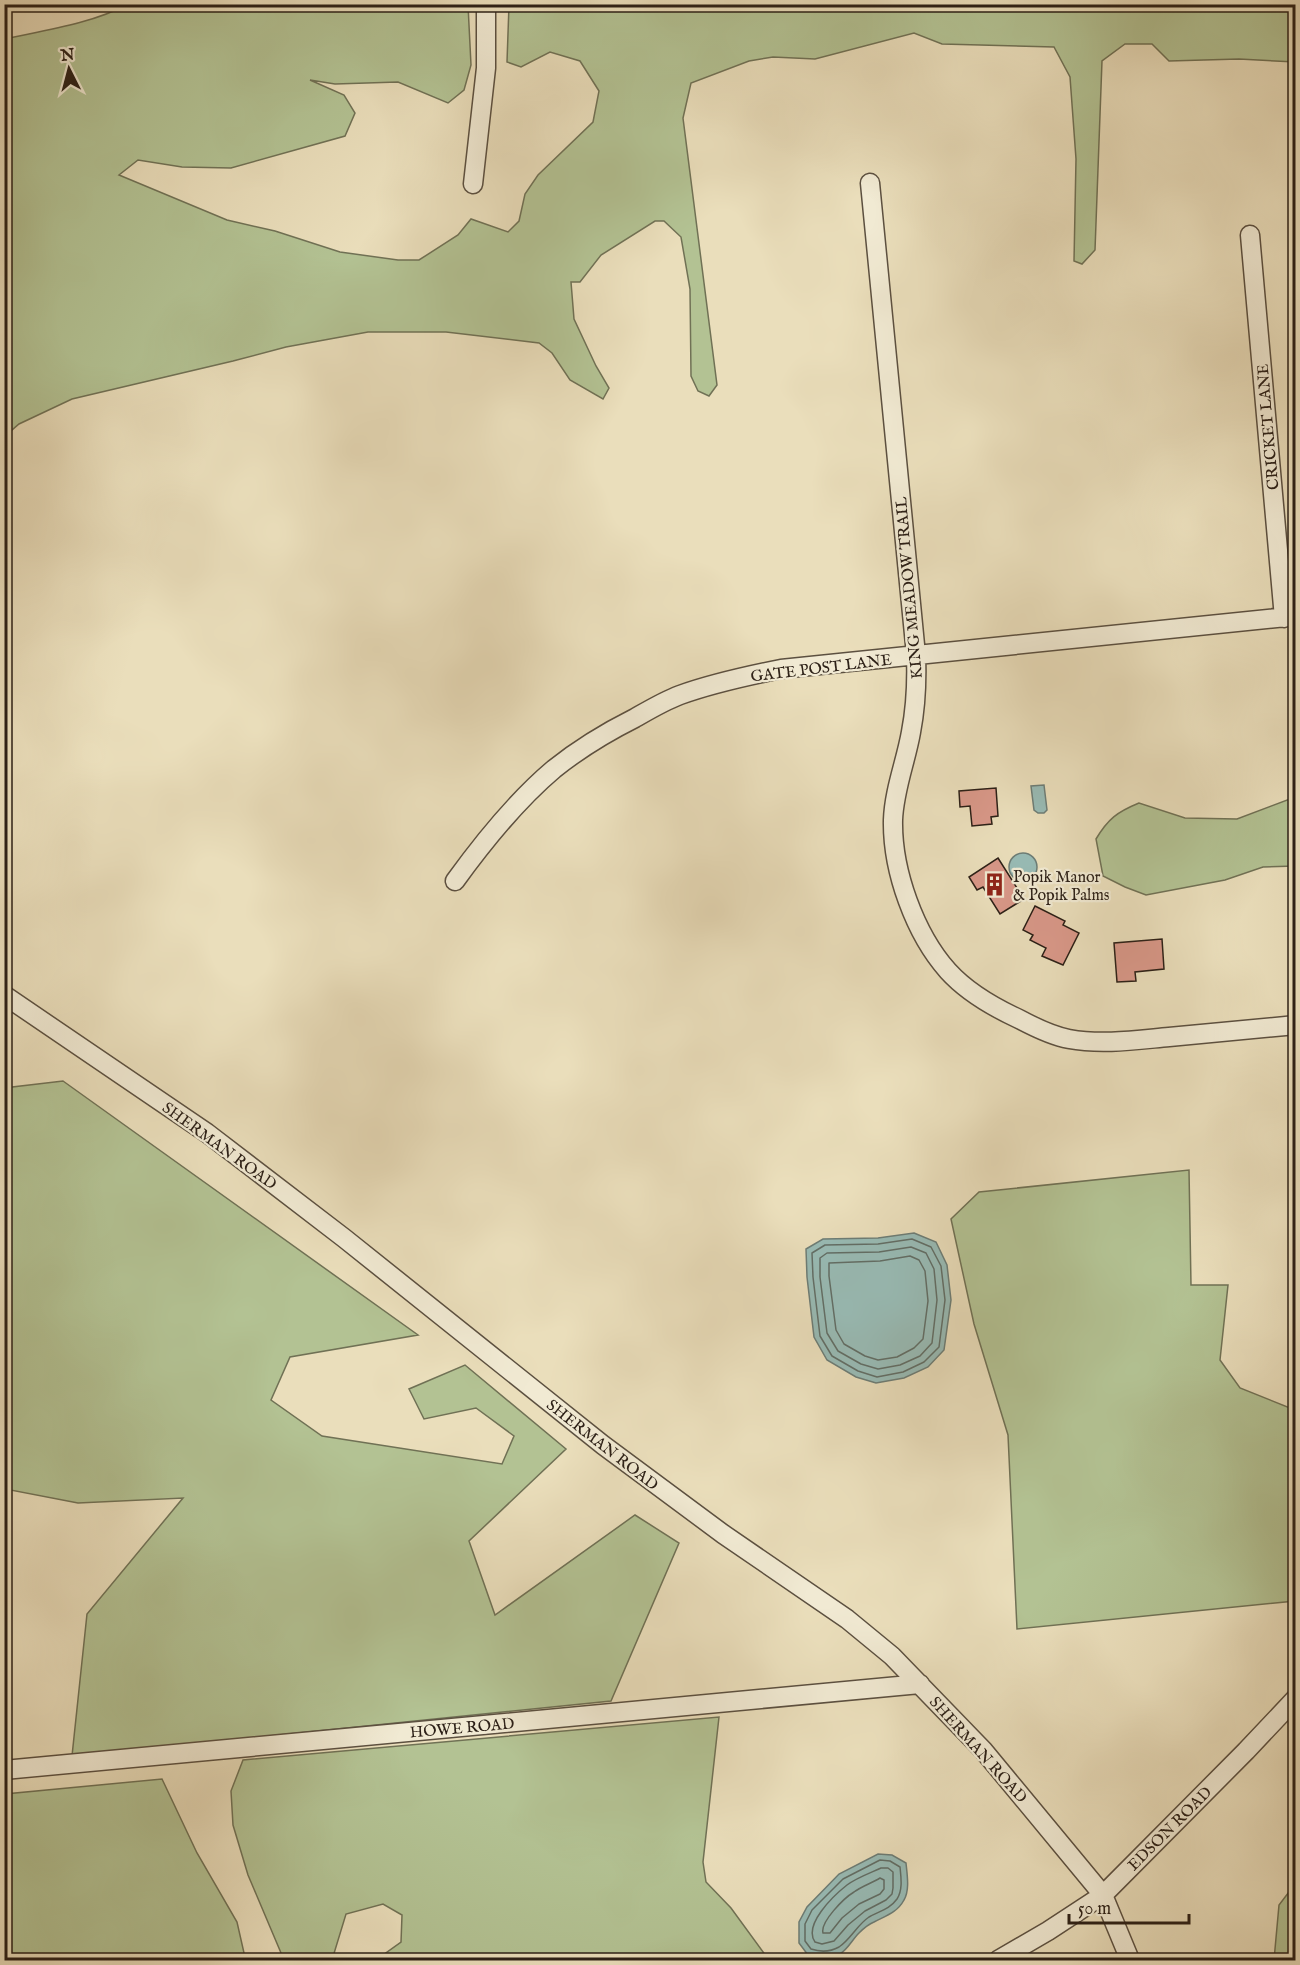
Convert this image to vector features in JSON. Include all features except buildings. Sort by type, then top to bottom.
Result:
[{"type":"street","points":[[473,184],[486,68],[486,4]]},
{"type":"street","name":"KING MEADOW TRAIL","points":[[870,183],[917,680],[911,733],[895,800],[893,822],[901,881],[911,909],[929,946],[949,971],[970,991],[1002,1011],[1035,1027],[1068,1039],[1112,1042],[1296,1025]]},
{"type":"street","name":"CRICKET LANE","points":[[1250,236],[1290,617]]},
{"type":"street","name":"GATE POST LANE","points":[[455,881],[484,841],[532,788],[556,767],[612,730],[678,696],[725,680],[781,669],[1290,617]]},
{"type":"street","name":"SHERMAN ROAD","points":[[4,995],[207,1133],[344,1238],[603,1445],[723,1534],[847,1618],[892,1656],[983,1750],[1103,1895],[1130,1960]]},
{"type":"street","name":"HOWE ROAD","points":[[4,1770],[920,1684]]},
{"type":"street","name":"EDSON ROAD","points":[[998,1960],[1103,1895],[1296,1698]]},
{"type":"green space","points":[[126,5],[468,5],[471,65],[464,90],[448,103],[398,82],[335,84],[310,80],[344,95],[355,113],[345,136],[231,168],[182,167],[138,160],[119,175],[227,220],[275,231],[340,252],[398,260],[419,260],[458,235],[471,219],[508,232],[519,221],[525,194],[538,175],[593,122],[599,91],[580,61],[550,52],[521,67],[507,62],[509,5],[1295,5],[1295,62],[1239,59],[1169,61],[1152,44],[1125,44],[1102,61],[1095,250],[1082,264],[1074,261],[1076,159],[1070,77],[1054,47],[942,44],[914,33],[815,59],[773,57],[749,61],[691,83],[683,118],[717,385],[709,396],[698,391],[691,376],[690,289],[681,237],[664,221],[655,221],[601,255],[580,282],[571,282],[574,319],[609,388],[603,399],[570,380],[552,353],[539,343],[446,332],[368,332],[286,347],[72,399],[19,424],[5,436],[5,39],[83,22]]},
{"type":"green space","points":[[1295,797],[1295,866],[1263,867],[1225,880],[1146,895],[1103,876],[1096,839],[1114,817],[1139,803],[1185,818],[1237,819]]},
{"type":"green space","points":[[63,1081],[418,1335],[290,1357],[271,1400],[322,1436],[502,1464],[514,1436],[476,1408],[424,1419],[409,1389],[465,1365],[566,1449],[469,1541],[495,1615],[635,1515],[679,1543],[611,1701],[72,1756],[87,1614],[183,1498],[78,1503],[5,1489],[4,1088]]},
{"type":"green space","points":[[1189,1170],[1191,1285],[1228,1285],[1220,1360],[1240,1388],[1295,1410],[1295,1601],[1017,1629],[1008,1435],[974,1324],[951,1219],[979,1192]]},
{"type":"green space","points":[[719,1717],[703,1862],[706,1882],[731,1908],[769,1960],[376,1960],[401,1942],[402,1915],[383,1904],[346,1914],[332,1960],[284,1960],[248,1875],[233,1825],[231,1791],[243,1760]]},
{"type":"green space","points":[[162,1779],[197,1853],[237,1922],[244,1953],[249,1960],[5,1960],[5,1794]]},
{"type":"green space","points":[[1295,1884],[1295,1960],[1274,1960],[1279,1905]]},
{"type":"water","points":[[1044,785],[1047,810],[1044,813],[1038,813],[1034,810],[1031,786]]},
{"type":"water","points":[[1023,853],[1033,857],[1037,867],[1033,877],[1023,881],[1013,877],[1009,867],[1013,857]]},
{"type":"water","points":[[914,1233],[936,1242],[947,1265],[951,1300],[944,1350],[928,1367],[904,1378],[876,1383],[856,1377],[827,1360],[814,1337],[806,1249],[823,1239],[878,1238]]},
{"type":"water","points":[[878,1854],[892,1855],[906,1863],[907,1892],[901,1904],[890,1914],[864,1928],[840,1954],[828,1957],[808,1955],[799,1943],[799,1922],[807,1907],[839,1874]]},
{"type":"place","name":"Popik Manor & Popik Palms","points":[[995,885]]}]
